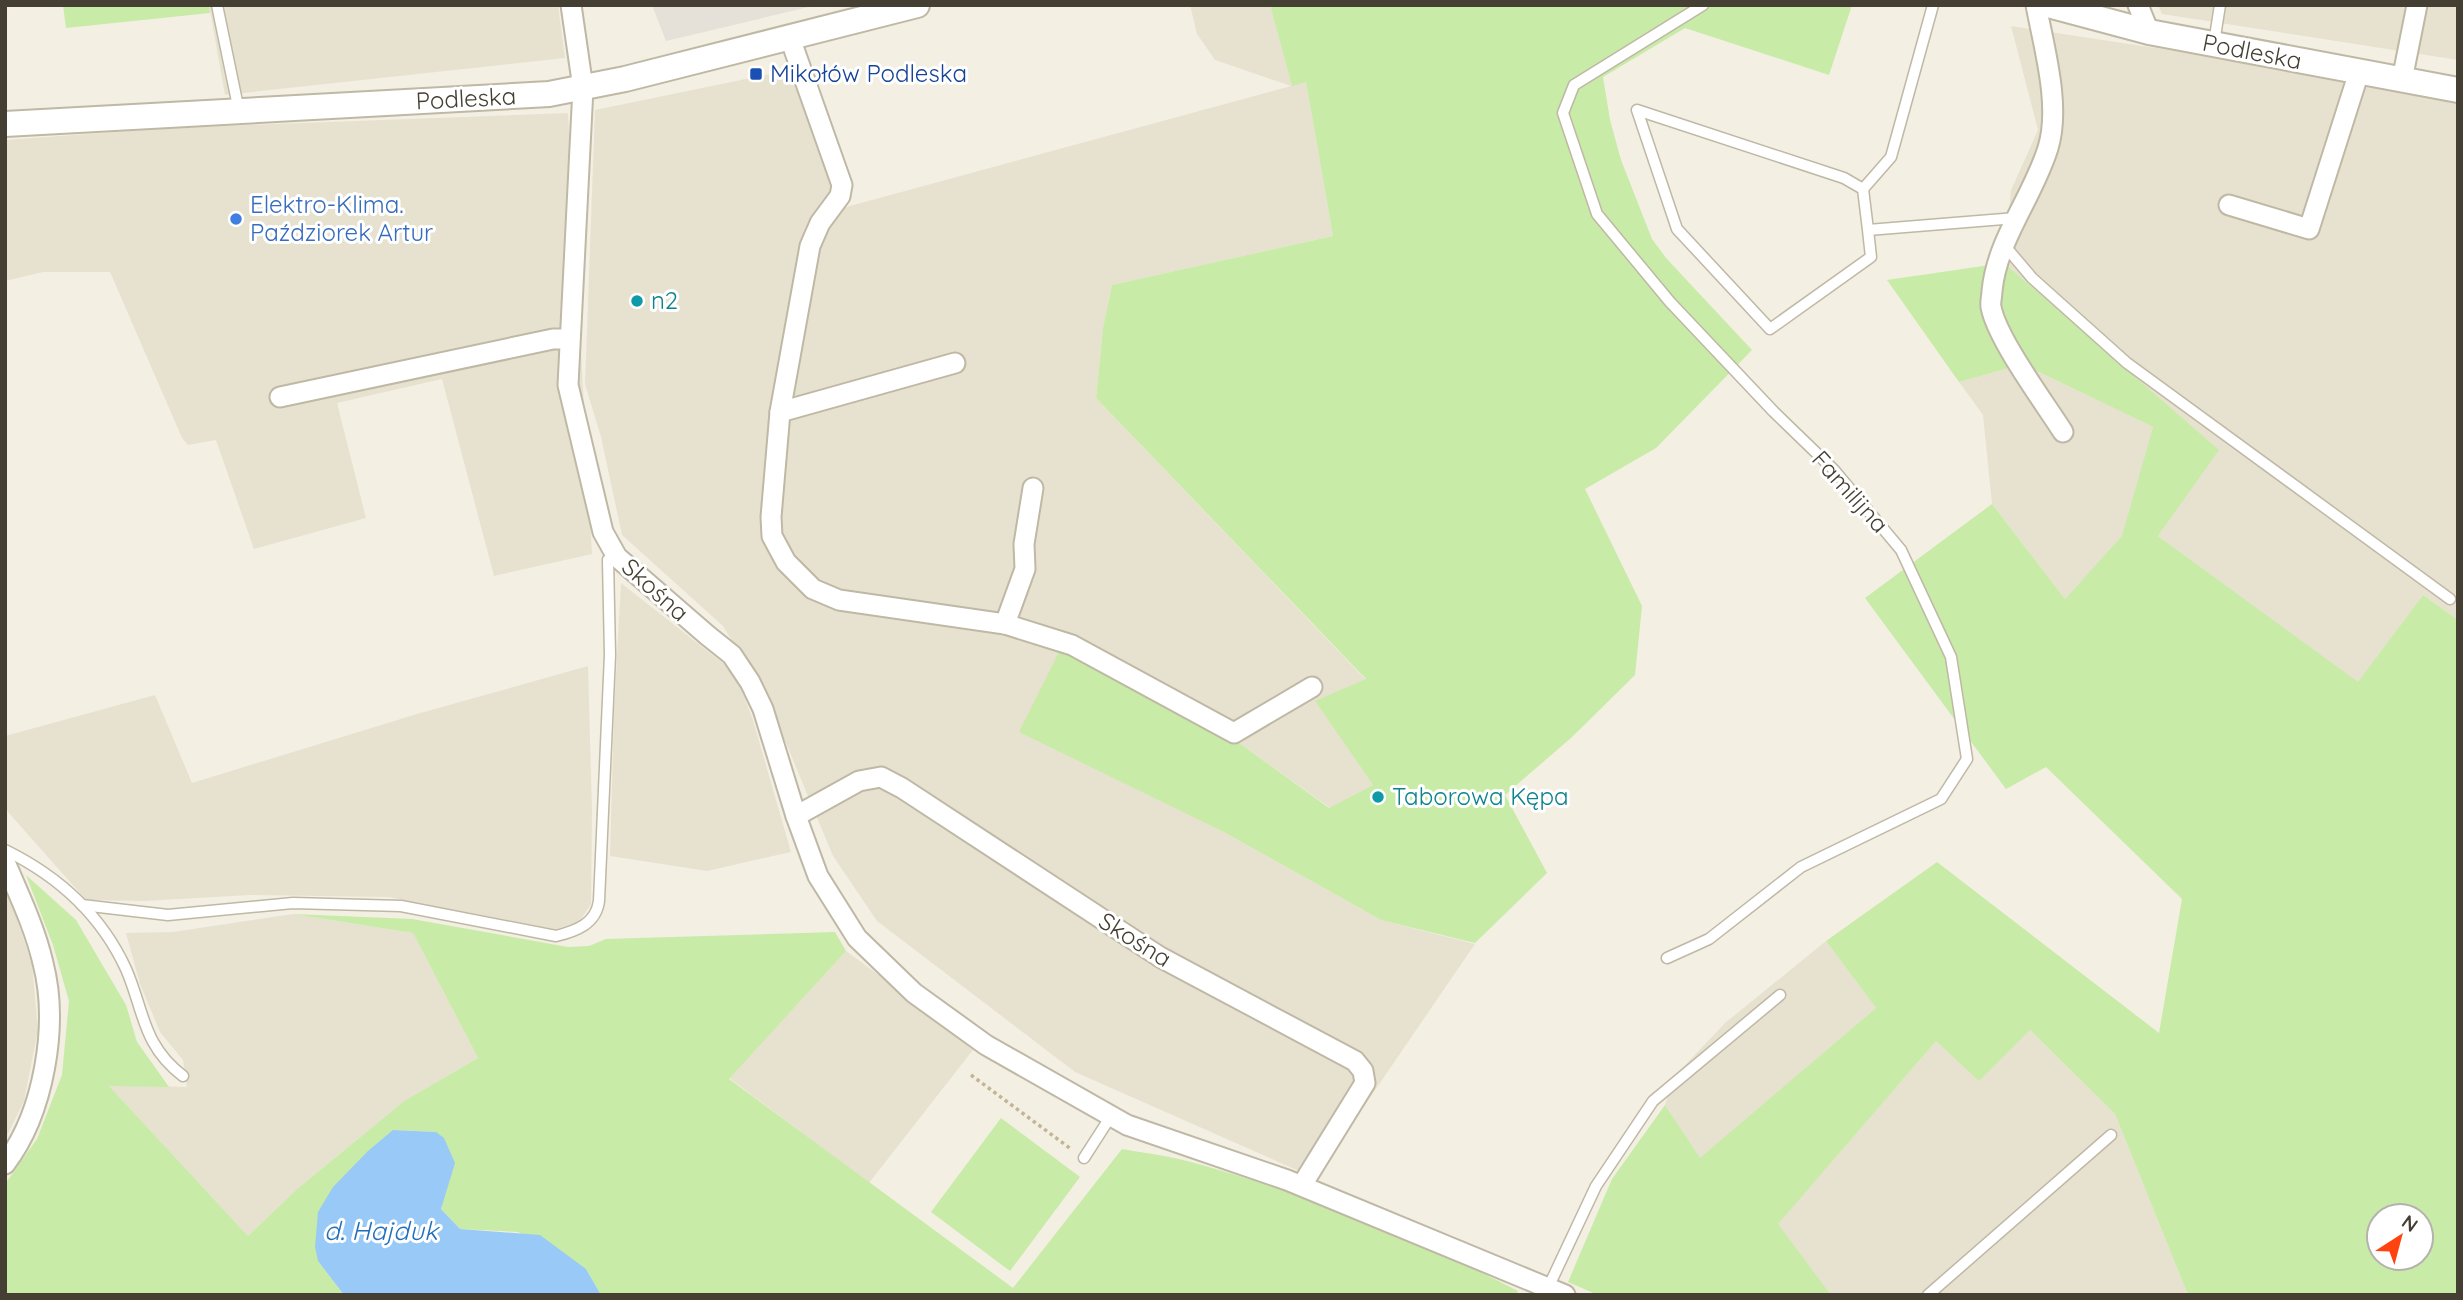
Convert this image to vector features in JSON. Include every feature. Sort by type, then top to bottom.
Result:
[{"type":"street","name":"Skośna","points":[[571,5],[583,88],[568,385],[603,532],[617,557],[732,655],[763,709],[796,816],[818,876],[857,938],[914,993],[986,1045],[1127,1125],[1302,1185],[1556,1291]]},
{"type":"street","name":"Podleska","points":[[5,124],[549,94],[790,38],[917,5]]},
{"type":"street","points":[[2036,5],[2053,105],[2049,146],[2004,246],[1994,274],[1991,306],[2003,336],[2063,432]]},
{"type":"street","name":"Podleska","points":[[2048,5],[2149,32],[2458,90]]},
{"type":"street","points":[[2138,5],[2149,32]]},
{"type":"street","points":[[2402,80],[2417,5]]},
{"type":"street","points":[[790,38],[842,185],[840,196],[820,223],[810,246],[780,412],[771,517],[772,536],[786,562],[813,589],[839,600],[1005,624],[1072,645],[1234,733],[1312,687]]},
{"type":"street","points":[[2229,205],[2309,229],[2359,72]]},
{"type":"street","points":[[280,397],[552,339],[569,339]]},
{"type":"street","points":[[780,412],[955,363]]},
{"type":"street","points":[[1005,624],[1025,569],[1024,544],[1033,488]]},
{"type":"street","name":"Skośna","points":[[796,816],[859,781],[881,777],[902,788],[1160,957],[1355,1061],[1363,1071],[1365,1083],[1302,1185]]},
{"type":"street","points":[[5,862],[37,943],[49,997],[49,1033],[38,1094],[28,1123],[5,1164]]},
{"type":"lane","points":[[217,5],[239,111]]},
{"type":"lane","name":"Familijna","points":[[1667,958],[1709,939],[1801,867],[1941,799],[1967,759],[1951,657],[1901,550],[1834,470],[1774,412],[1670,302],[1597,214],[1563,113],[1574,85],[1703,5]]},
{"type":"lane","points":[[1863,189],[1844,178],[1637,110],[1676,229],[1770,329],[1871,257],[1863,189],[1891,157],[1933,5]]},
{"type":"lane","points":[[2214,44],[2220,5]]},
{"type":"lane","points":[[1868,230],[2016,218]]},
{"type":"lane","points":[[2004,246],[2032,278],[2127,363],[2450,599]]},
{"type":"lane","points":[[82,905],[168,915],[293,903],[401,906],[556,936],[574,931],[593,920],[599,901],[610,655],[608,560],[617,557]]},
{"type":"lane","points":[[5,850],[27,861],[82,905],[104,928],[121,960],[146,1028],[166,1063],[183,1076]]},
{"type":"lane","points":[[1556,1291],[1596,1186],[1653,1101],[1780,995]]},
{"type":"lane","points":[[1084,1158],[1111,1115]]},
{"type":"lane","points":[[1928,1295],[2111,1135]]},
{"type":"path","points":[[971,1075],[1084,1158]]},
{"type":"shaded area","points":[[209,5],[558,5],[565,58],[225,95]]},
{"type":"shaded area","points":[[652,5],[817,5],[666,41]]},
{"type":"shaded area","points":[[1190,5],[1270,5],[1292,85],[1306,82],[1333,236],[1112,285],[1103,328],[1096,398],[1366,680],[1316,702],[1373,785],[1330,808],[1235,740],[1222,831],[1381,920],[1475,944],[1315,1178],[1075,1072],[877,921],[833,856],[768,700],[723,626],[622,535],[601,437],[585,384],[595,110],[790,70],[839,209],[1291,86],[1215,60],[1197,34]]},
{"type":"shaded area","points":[[2158,5],[2458,5],[2458,60],[2162,14]]},
{"type":"shaded area","points":[[2011,26],[2235,60],[2458,102],[2458,620],[2423,595],[2358,683],[2158,536],[2218,450],[2004,263],[2011,190],[2038,130]]},
{"type":"shaded area","points":[[568,113],[592,554],[494,576],[442,379],[337,403],[366,518],[254,549],[216,440],[188,445],[182,438],[110,272],[43,272],[5,281],[5,140],[171,128]]},
{"type":"shaded area","points":[[2009,368],[2039,372],[2153,427],[2123,536],[2065,599],[1992,504],[1983,415],[1959,382]]},
{"type":"shaded area","points":[[621,583],[724,664],[738,681],[753,720],[791,852],[707,871],[610,856]]},
{"type":"shaded area","points":[[588,666],[592,810],[591,904],[579,922],[555,929],[388,897],[250,895],[145,901],[86,900],[8,812],[5,805],[5,736],[155,695],[192,783],[417,714]]},
{"type":"shaded area","points":[[5,884],[32,964],[38,1030],[24,1101],[5,1140]]},
{"type":"shaded area","points":[[293,914],[413,933],[478,1058],[404,1101],[296,1190],[248,1236],[108,1085],[187,1087],[183,1060],[160,1032],[140,984],[126,933],[173,932]]},
{"type":"shaded area","points":[[1826,941],[1876,1008],[1700,1159],[1665,1105],[1673,1078],[1725,1023]]},
{"type":"shaded area","points":[[846,951],[976,1046],[869,1183],[729,1078]]},
{"type":"shaded area","points":[[2030,1030],[2115,1114],[2188,1295],[1831,1295],[1777,1224],[1936,1041]]},
{"type":"green space","points":[[63,5],[209,5],[210,13],[66,28]]},
{"type":"green space","points":[[1270,5],[1852,5],[1829,75],[1685,28],[1603,77],[1610,120],[1621,160],[1652,239],[1666,258],[1752,350],[1656,448],[1585,489],[1642,606],[1635,675],[1572,737],[1505,795],[1547,873],[1475,943],[1381,920],[1222,831],[1019,732],[1060,650],[1235,740],[1329,808],[1373,785],[1315,701],[1366,679],[1096,398],[1103,328],[1112,285],[1333,236],[1306,82],[1292,86]]},
{"type":"green space","points":[[2004,263],[2219,450],[2158,536],[2358,682],[2423,595],[2458,620],[2458,1295],[2188,1295],[2115,1114],[2030,1030],[1979,1081],[1936,1041],[1778,1224],[1831,1295],[1598,1295],[1568,1282],[1612,1179],[1665,1105],[1700,1158],[1876,1008],[1826,941],[1937,862],[2159,1033],[2182,899],[2046,767],[2006,789],[1865,598],[1992,504],[2065,599],[2122,536],[2153,427],[2039,372],[2009,368],[1959,382],[1887,280]]},
{"type":"green space","points":[[26,875],[76,920],[126,1005],[137,1042],[169,1087],[109,1086],[248,1236],[296,1190],[404,1101],[478,1058],[413,933],[293,914],[412,919],[568,947],[589,946],[606,939],[835,932],[846,951],[729,1079],[1013,1288],[1122,1149],[1191,1162],[1317,1202],[1439,1252],[1518,1291],[1516,1295],[601,1295],[586,1269],[518,1232],[460,1229],[441,1209],[446,1188],[436,1132],[393,1130],[318,1261],[344,1295],[5,1295],[5,1184],[37,1139],[62,1075],[69,1001],[53,945]]},
{"type":"green space","points":[[1001,1118],[1080,1177],[1010,1271],[931,1212]]},
{"type":"water","name":"d. Hajduk","points":[[393,1130],[436,1132],[444,1138],[455,1163],[441,1209],[460,1229],[540,1235],[586,1269],[601,1295],[344,1295],[318,1261],[315,1247],[318,1212],[333,1187]]},
{"type":"place","name":"Mikołów Podleska","points":[[756,74]]},
{"type":"place","name":"Elektro-Klima. Paździorek Artur","points":[[236,219]]},
{"type":"place","name":"n2","points":[[637,301]]},
{"type":"place","name":"Taborowa Kępa","points":[[1378,797]]}]
